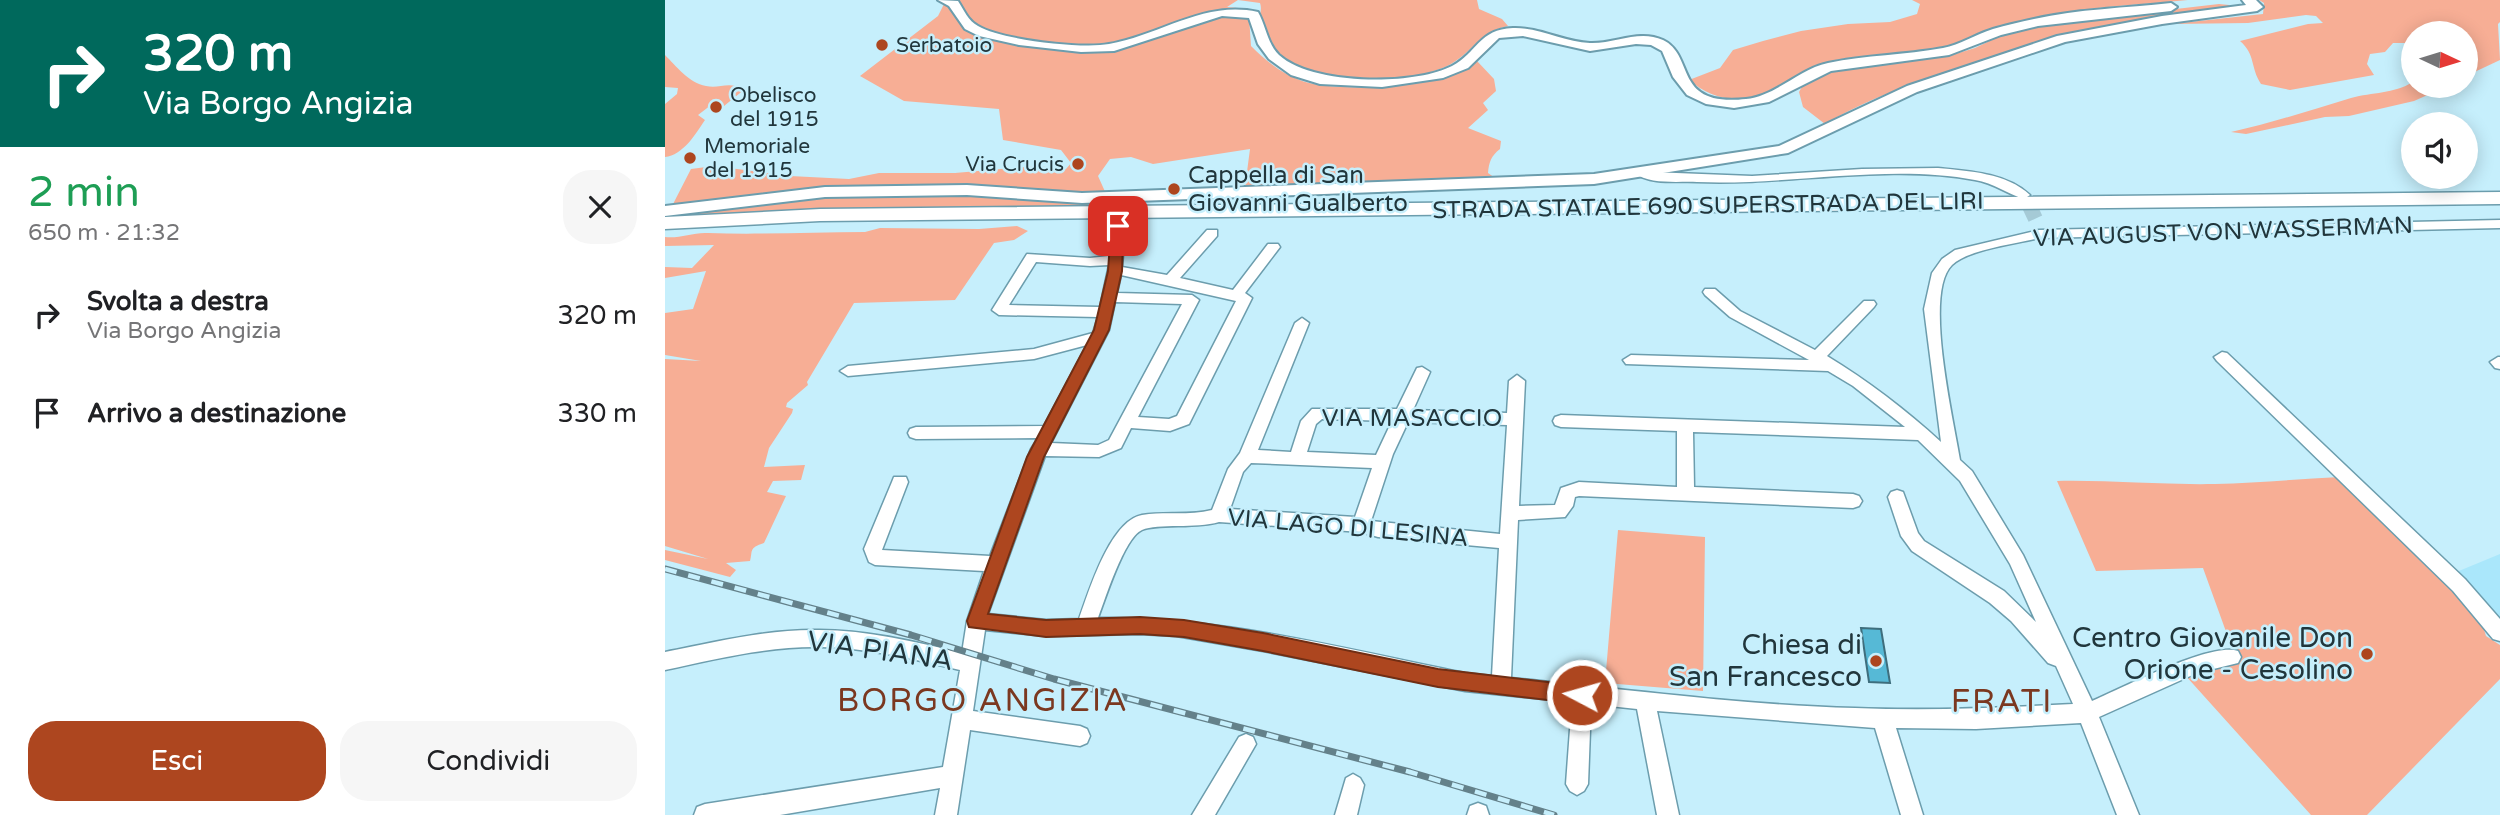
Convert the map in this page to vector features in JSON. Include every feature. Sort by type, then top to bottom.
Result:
[{"type":"highway","name":"STRADA STATALE 690 SUPERSTRADA DEL LIRI","points":[[665,223],[820,215],[2500,198]]},
{"type":"highway","name":"STRADA STATALE 690 SUPERSTRADA DEL LIRI","points":[[665,231],[825,223],[2500,206]]},
{"type":"main road","points":[[944,0],[954,4],[962,20],[968,25],[993,37],[1101,49],[1137,39],[1211,9],[1240,6],[1254,15],[1270,54],[1285,66],[1305,76],[1334,81],[1407,81],[1447,73],[1467,62],[1485,40],[1503,32],[1531,33],[1588,47],[1654,41],[1671,51],[1686,87],[1703,98],[1753,103],[1828,67],[1949,51],[1997,32],[2038,22],[2231,0]]},
{"type":"main road","points":[[665,211],[751,198],[825,192],[967,190],[1059,198],[1105,198],[1594,180],[1783,150],[1912,89],[2051,43],[2162,20],[2257,8],[2248,0]]},
{"type":"street","points":[[1641,173],[1649,176],[1736,180],[1906,171],[1989,180],[2007,184],[2024,195]]},
{"type":"street","name":"VIA AUGUST VON WASSERMAN","points":[[1952,462],[1932,326],[1932,300],[1937,278],[1945,264],[1960,253],[2038,228],[2500,224]]},
{"type":"street","points":[[947,815],[976,621],[1039,449],[1098,337],[1108,305],[1115,266],[1117,243],[1114,237],[1118,226]]},
{"type":"street","points":[[1170,280],[1212,233]]},
{"type":"street","points":[[1236,296],[1273,247]]},
{"type":"street","points":[[1039,449],[1102,451],[1115,444],[1192,300],[999,310],[1032,257],[1115,266],[1245,298],[1184,419],[1173,425],[1128,422]]},
{"type":"street","points":[[1710,292],[1739,316],[1817,357],[1884,401],[1966,476],[2010,545],[2087,713],[2128,815]]},
{"type":"street","points":[[1817,357],[1868,304]]},
{"type":"street","points":[[1219,515],[1236,469],[1247,456],[1302,323]]},
{"type":"street","points":[[848,371],[1034,354],[1098,337]]},
{"type":"street","points":[[2222,357],[2459,585],[2500,633]]},
{"type":"street","points":[[1631,360],[1834,367]]},
{"type":"street","points":[[1361,525],[1382,461],[1422,372]]},
{"type":"street","points":[[1501,687],[1517,381]]},
{"type":"street","name":"VIA MASACCIO","points":[[1297,458],[1308,421],[1315,414],[1515,419]]},
{"type":"street","points":[[1561,421],[1921,434]]},
{"type":"street","points":[[1685,425],[1686,493]]},
{"type":"street","points":[[916,433],[1048,432]]},
{"type":"street","points":[[1247,456],[1382,461]]},
{"type":"street","points":[[900,482],[873,549],[875,557],[995,564]]},
{"type":"street","points":[[1511,513],[1559,512],[1564,506],[1567,493],[1575,489],[1853,501]]},
{"type":"street","points":[[1897,497],[1910,536],[1919,546],[1997,597],[2063,664]]},
{"type":"street","name":"VIA LAGO DI LESINA","points":[[1084,628],[1128,528],[1137,523],[1199,520],[1219,515],[1361,525],[1378,530],[1510,542]]},
{"type":"street","points":[[976,621],[1037,628],[1140,626],[1184,629],[1263,642],[1425,676],[1501,687],[1800,715],[1883,719],[1976,719],[2087,713],[2195,665],[2231,657]]},
{"type":"street","name":"VIA PIANA","points":[[665,661],[768,642],[822,638],[905,649],[971,664]]},
{"type":"street","points":[[1577,784],[1582,695]]},
{"type":"street","points":[[1645,701],[1668,815]]},
{"type":"street","points":[[962,719],[1080,736]]},
{"type":"street","points":[[1883,719],[1912,815]]},
{"type":"street","points":[[1203,815],[1246,744]]},
{"type":"street","points":[[705,815],[777,806],[838,793],[953,776]]},
{"type":"street","points":[[1346,815],[1353,785]]},
{"type":"shaded area","points":[[946,0],[1238,0],[1227,7],[1237,8],[1249,16],[1251,46],[1285,73],[1309,83],[1326,86],[1397,86],[1422,82],[1464,70],[1477,61],[1494,79],[1496,91],[1483,103],[1488,110],[1468,128],[1501,141],[1500,149],[1491,160],[1488,173],[1498,180],[1245,187],[1250,149],[1153,164],[1131,157],[1110,159],[1098,176],[1107,196],[982,186],[890,186],[814,189],[672,206],[691,169],[714,166],[790,176],[849,179],[879,173],[955,173],[1036,166],[1066,169],[1071,163],[1061,150],[1003,140],[999,109],[904,101],[860,76],[938,16]]},
{"type":"shaded area","points":[[1238,0],[1477,0],[1479,9],[1502,19],[1508,26],[1490,32],[1459,59],[1434,71],[1389,79],[1338,78],[1295,66],[1280,56],[1262,28],[1260,3]]},
{"type":"shaded area","points":[[1912,0],[2188,0],[2053,14],[2021,21],[1932,50],[1836,60],[1751,97],[1731,99],[1718,96],[1689,80],[1720,68],[1733,50],[1763,41],[1801,31],[1848,24],[1890,22],[1917,14],[1920,4]]},
{"type":"shaded area","points":[[2259,0],[2500,0],[2500,60],[2478,70],[2478,21],[2401,21],[2401,43],[2393,43],[2385,52],[2370,54],[2367,64],[2374,75],[2290,90],[2261,84],[2251,56],[2240,41],[2308,24],[2323,23],[2316,16],[2248,23],[2172,24],[2263,14],[2264,3]]},
{"type":"shaded area","points":[[2219,4],[2230,7],[2121,28],[1938,75],[1880,96],[1825,124],[1803,107],[1799,92],[1803,85],[1834,70],[1949,56],[1975,48],[2002,35],[2046,24]]},
{"type":"shaded area","points":[[665,55],[683,74],[700,84],[745,89],[724,106],[715,102],[698,115],[705,120],[693,138],[683,148],[665,157],[665,104],[677,94],[678,88],[665,87]]},
{"type":"shaded area","points":[[2401,88],[2401,98],[2421,98],[2349,116],[2325,117],[2246,134],[2231,132],[2351,98]]},
{"type":"shaded area","points":[[938,192],[1025,197],[1056,202],[1083,200],[1090,204],[1073,207],[818,209],[665,219],[665,216],[811,198]]},
{"type":"shaded area","points":[[1017,226],[1028,231],[1014,240],[994,243],[955,300],[854,303],[807,382],[808,385],[787,403],[786,407],[793,409],[792,413],[769,448],[764,467],[805,465],[801,480],[773,481],[767,492],[786,496],[764,543],[753,548],[750,561],[726,563],[736,570],[730,577],[665,560],[665,550],[708,559],[665,546],[665,359],[701,361],[665,355],[665,313],[693,309],[706,271],[665,278],[665,267],[692,268],[714,245],[665,246],[665,237],[702,233],[865,232],[880,228],[979,229]]},
{"type":"shaded area","name":"Centro Giovanile Don Orione - Cesolino","points":[[2340,477],[2477,607],[2486,636],[2500,645],[2500,679],[2367,815],[2311,815],[2185,675],[2237,662],[2203,568],[2096,571],[2057,481],[2215,484]]},
{"type":"shaded area","points":[[1618,530],[1705,537],[1703,691],[1605,683]]},
{"type":"shaded area","points":[[2500,554],[2500,627],[2454,573]]},
{"type":"building","name":"Chiesa di San Francesco","points":[[1861,628],[1881,629],[1890,683],[1869,682]]},
{"type":"tunnel","points":[[2024,195],[2029,206]]},
{"type":"tunnel","points":[[2029,205],[2037,222]]},
{"type":"railway","points":[[665,569],[911,635],[1054,679],[1410,772],[1554,815]]},
{"type":"place","name":"Serbatoio","points":[[882,45]]},
{"type":"place","name":"Obelisco del 1915","points":[[716,107]]},
{"type":"place","name":"Memoriale del 1915","points":[[690,158]]},
{"type":"place","name":"Via Crucis","points":[[1078,164]]},
{"type":"place","name":"Cappella di San Giovanni Gualberto","points":[[1174,189]]},
{"type":"place","name":"Centro Giovanile Don Orione - Cesolino","points":[[2367,654]]},
{"type":"place","name":"Chiesa di San Francesco","points":[[1876,661]]},
{"type":"district","name":"BORGO ANGIZIA","points":[[983,701]]},
{"type":"district","name":"FRATI","points":[[2002,702]]},
{"type":"route","points":[[1118,226],[1114,237],[1117,243],[1115,271],[1102,330],[1035,457],[976,621],[1046,628],[1140,626],[1184,629],[1263,642],[1438,678],[1582,695]]}]
